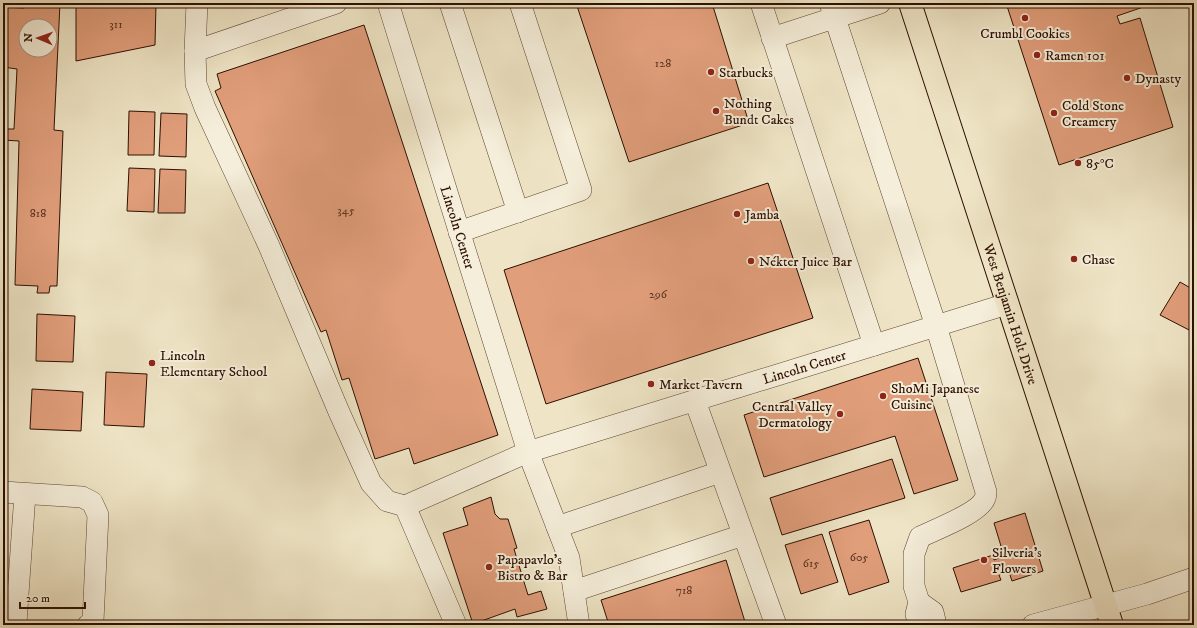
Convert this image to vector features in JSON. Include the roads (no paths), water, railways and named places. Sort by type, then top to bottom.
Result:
[{"type":"main road","name":"West Benjamin Holt Drive","points":[[910,3],[1109,615]]},
{"type":"street","points":[[197,3],[195,51],[196,84],[205,108],[269,246],[336,405],[371,483],[387,501],[405,506],[528,452]]},
{"type":"street","points":[[195,51],[336,3]]},
{"type":"street","name":"Lincoln Center","points":[[388,3],[528,452],[569,558],[579,625]]},
{"type":"street","points":[[450,3],[518,212]]},
{"type":"street","points":[[459,232],[581,190],[520,3]]},
{"type":"street","points":[[760,3],[874,345]]},
{"type":"street","points":[[772,38],[832,10],[880,3]]},
{"type":"street","points":[[832,10],[936,326],[985,487],[986,498],[983,503],[972,512],[920,537],[914,554],[914,586],[919,602],[916,614],[919,625]]},
{"type":"street","name":"Lincoln Center","points":[[528,452],[1007,304]]},
{"type":"street","points":[[695,401],[776,625]]},
{"type":"street","points":[[557,527],[720,472]]},
{"type":"street","points":[[3,492],[82,496],[92,502],[98,515],[93,621],[88,625]]},
{"type":"street","points":[[16,623],[25,494]]},
{"type":"street","points":[[405,506],[456,625]]},
{"type":"street","points":[[574,591],[743,534]]},
{"type":"street","points":[[1033,625],[1109,615],[1147,594],[1194,578]]},
{"type":"street","points":[[919,602],[933,612],[936,625]]},
{"type":"place","name":"Crumbl Cookies","points":[[1025,18]]},
{"type":"place","name":"Ramen 101","points":[[1037,55]]},
{"type":"place","name":"Starbucks","points":[[711,72]]},
{"type":"place","name":"Dynasty","points":[[1127,78]]},
{"type":"place","name":"Nothing Bundt Cakes","points":[[716,111]]},
{"type":"place","name":"Cold Stone Creamery","points":[[1054,113]]},
{"type":"place","name":"85°C","points":[[1078,163]]},
{"type":"place","name":"Jamba","points":[[737,214]]},
{"type":"place","name":"Chase","points":[[1074,259]]},
{"type":"place","name":"Nékter Juice Bar","points":[[751,261]]},
{"type":"place","name":"Lincoln Elementary School","points":[[152,363]]},
{"type":"place","name":"Market Tavern","points":[[651,384]]},
{"type":"place","name":"ShoMi Japanese Cuisine","points":[[883,396]]},
{"type":"place","name":"Central Valley Dermatology","points":[[840,414]]},
{"type":"place","name":"Silveria's Flowers","points":[[984,560]]},
{"type":"place","name":"Papapavlo's Bistro & Bar","points":[[489,567]]}]
